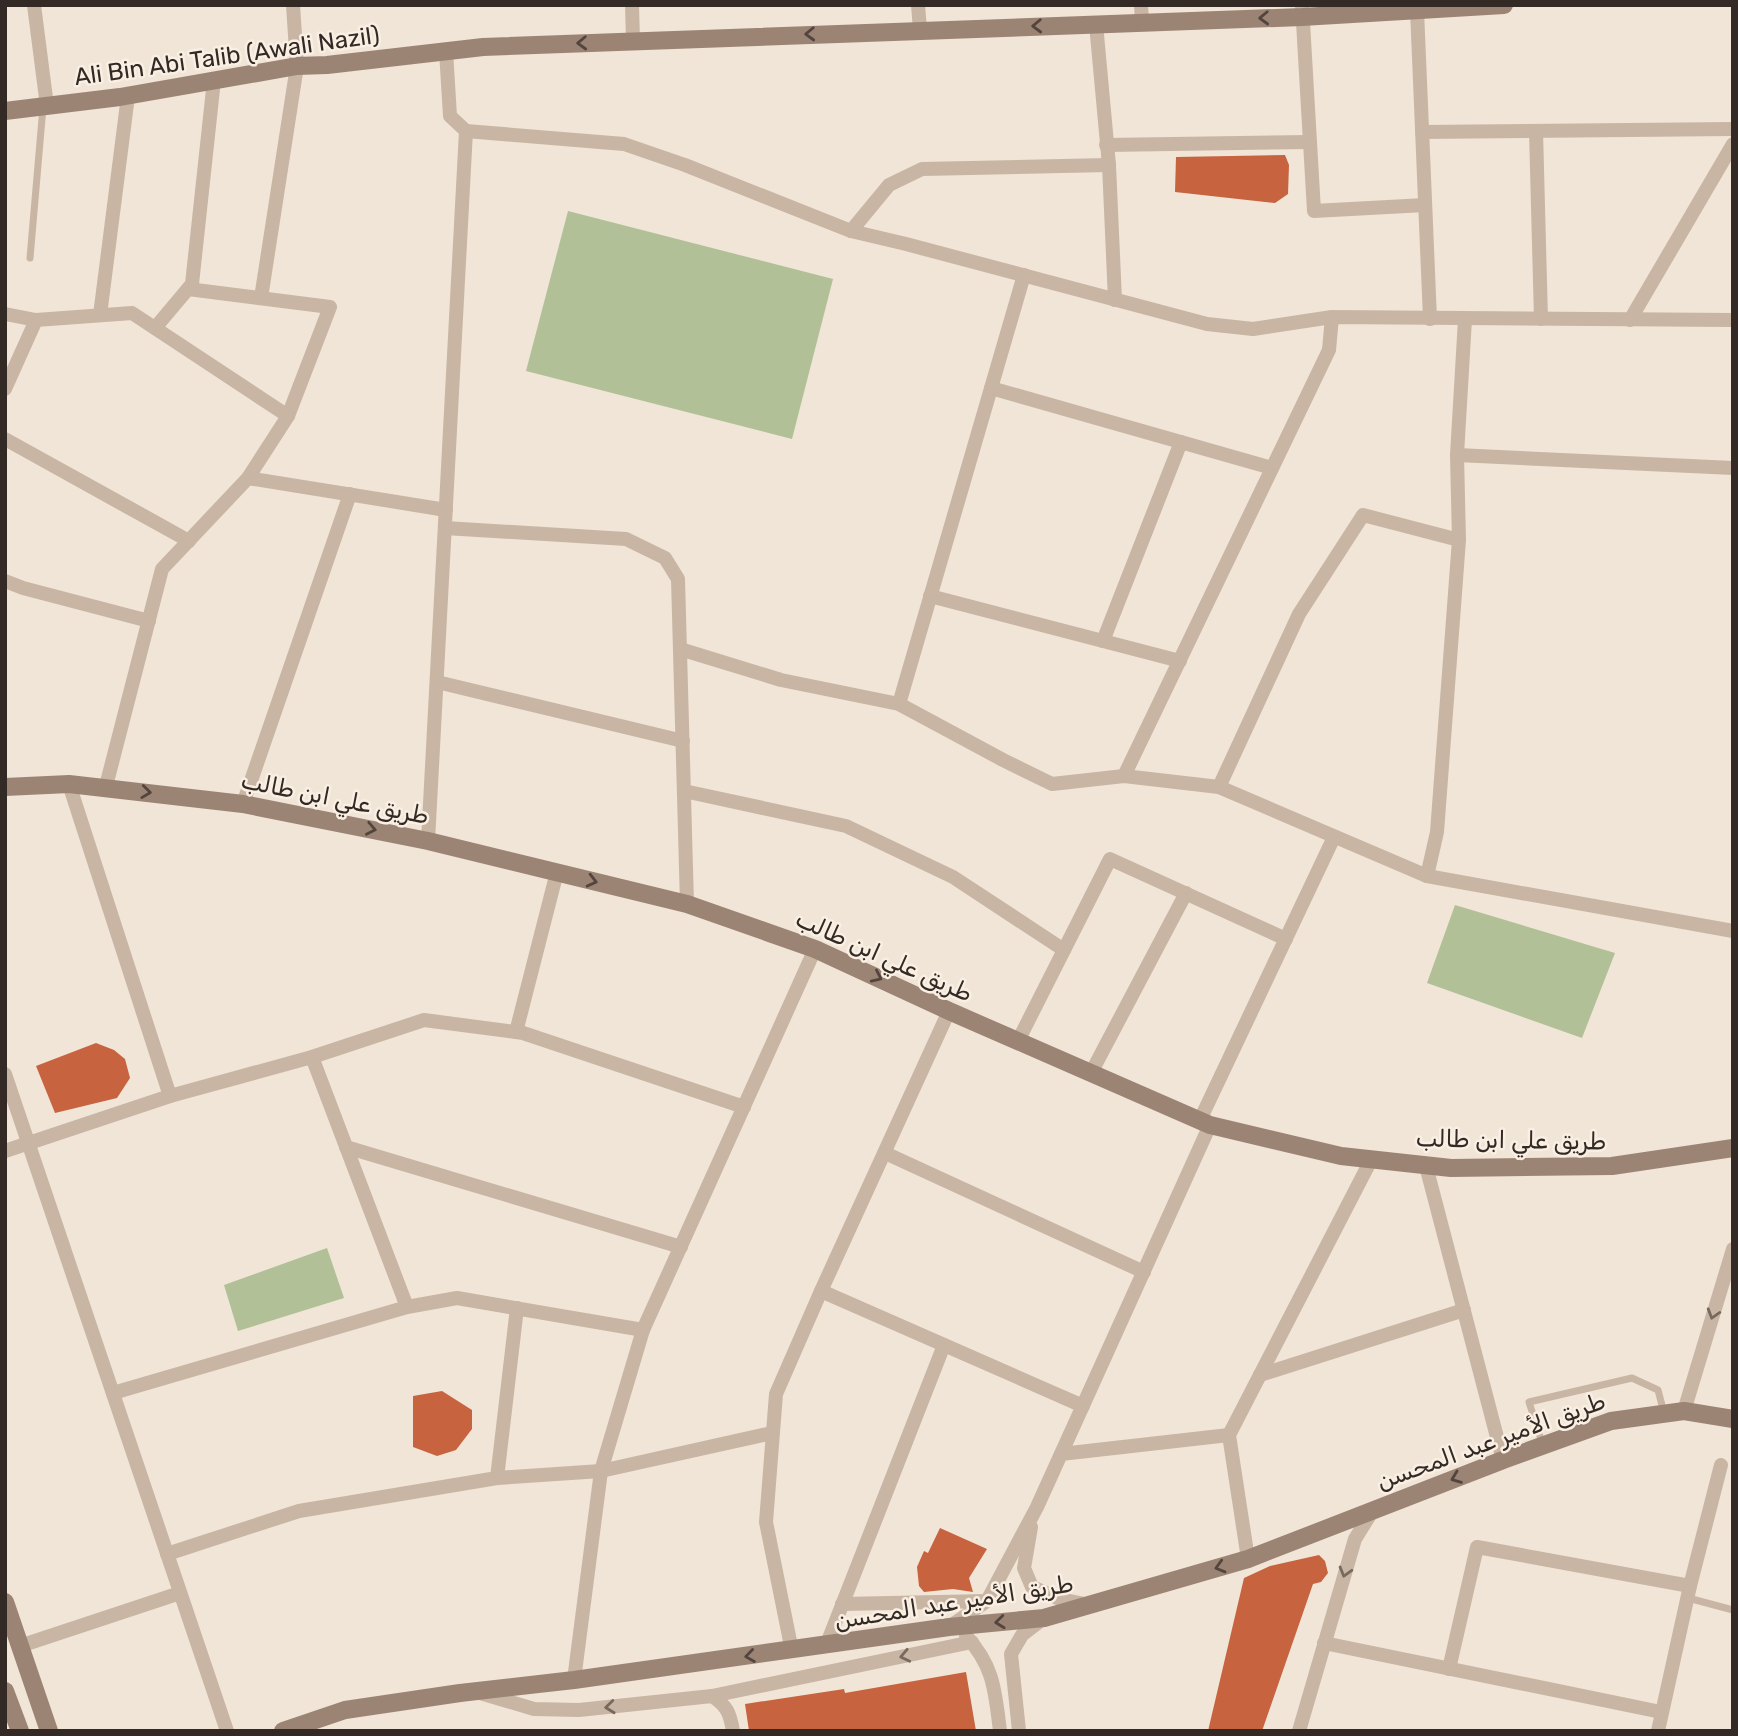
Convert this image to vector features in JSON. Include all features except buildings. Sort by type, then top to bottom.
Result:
[{"type":"main road","name":"Ali Bin Abi Talib (Awali Nazil)","points":[[5,111],[128,96],[297,66],[483,47],[1096,24],[1142,14],[1417,10],[1504,5]]},
{"type":"main road","name":"طريق علي ابن طالب","points":[[5,787],[69,784],[106,786],[243,804],[428,841],[687,904],[815,949],[1205,1122],[1341,1156],[1451,1168],[1612,1166],[1733,1147]]},
{"type":"main road","name":"طريق الأمير عبد المحسن","points":[[283,1731],[345,1710],[953,1627],[1044,1618],[1248,1559],[1611,1421],[1684,1411],[1733,1419]]},
{"type":"main road","points":[[5,1602],[49,1731]]},
{"type":"main road","points":[[5,1691],[20,1731]]},
{"type":"street","points":[[34,5],[45,106]]},
{"type":"street","points":[[261,298],[297,66],[293,5]]},
{"type":"street","points":[[632,5],[632,41]]},
{"type":"street","points":[[918,5],[919,30]]},
{"type":"street","points":[[1417,10],[1430,319]]},
{"type":"street","points":[[1302,11],[1314,211],[1425,205]]},
{"type":"street","points":[[1096,24],[1109,165],[1115,300]]},
{"type":"street","points":[[446,51],[450,116],[466,131],[624,144],[685,165],[851,231],[1207,324],[1253,329],[1332,317],[1733,320]]},
{"type":"street","points":[[155,328],[192,284],[214,80]]},
{"type":"street","points":[[100,315],[128,96]]},
{"type":"street","points":[[1422,132],[1733,129]]},
{"type":"street","points":[[428,841],[466,131]]},
{"type":"street","points":[[1536,131],[1541,320]]},
{"type":"street","points":[[1106,145],[1310,142]]},
{"type":"street","points":[[1630,320],[1733,144]]},
{"type":"street","points":[[851,231],[890,185],[922,169],[1109,165]]},
{"type":"street","points":[[899,704],[1024,275]]},
{"type":"street","points":[[106,786],[162,569],[248,478],[288,416],[330,307],[188,289]]},
{"type":"street","points":[[5,314],[36,320],[132,313],[288,416]]},
{"type":"street","points":[[1124,776],[1329,350],[1332,317]]},
{"type":"street","points":[[1427,876],[1437,832],[1459,540],[1457,455],[1465,319]]},
{"type":"street","points":[[5,389],[36,320]]},
{"type":"street","points":[[991,388],[1272,468]]},
{"type":"street","points":[[5,439],[189,541]]},
{"type":"street","points":[[1103,641],[1181,442]]},
{"type":"street","points":[[1457,455],[1733,468]]},
{"type":"street","points":[[248,478],[446,510]]},
{"type":"street","points":[[243,804],[350,494]]},
{"type":"street","points":[[1219,787],[1300,614],[1363,515],[1459,540]]},
{"type":"street","points":[[445,528],[626,539],[665,558],[678,579],[687,904]]},
{"type":"street","points":[[5,580],[23,589],[149,621]]},
{"type":"street","points":[[930,596],[1180,661]]},
{"type":"street","points":[[680,649],[781,680],[899,704],[1052,784],[1124,776],[1219,787],[1427,876],[1733,931]]},
{"type":"street","points":[[437,682],[682,741]]},
{"type":"street","points":[[69,784],[170,1096]]},
{"type":"street","points":[[684,791],[846,826],[953,877],[1064,950]]},
{"type":"street","points":[[1000,1731],[992,1676],[982,1655],[953,1627],[987,1601],[1037,1507],[1144,1272],[1205,1122],[1334,837]]},
{"type":"street","points":[[1018,1041],[1110,859],[1286,939]]},
{"type":"street","points":[[516,1032],[557,872]]},
{"type":"street","points":[[1091,1073],[1186,893]]},
{"type":"street","points":[[574,1680],[601,1471],[643,1330],[815,949]]},
{"type":"street","points":[[792,1651],[766,1522],[776,1394],[950,1011]]},
{"type":"street","points":[[5,1151],[170,1096],[312,1057],[424,1020],[516,1032],[744,1107]]},
{"type":"street","points":[[312,1057],[407,1307]]},
{"type":"street","points":[[5,1074],[227,1731]]},
{"type":"street","points":[[346,1147],[681,1247]]},
{"type":"street","points":[[885,1153],[1144,1272]]},
{"type":"street","points":[[1248,1559],[1229,1435],[1371,1160]]},
{"type":"street","points":[[1426,1166],[1503,1460]]},
{"type":"street","points":[[1684,1411],[1733,1249]]},
{"type":"street","points":[[821,1291],[1083,1406]]},
{"type":"street","points":[[113,1393],[407,1307],[457,1298],[643,1330]]},
{"type":"street","points":[[496,1478],[517,1308]]},
{"type":"street","points":[[1260,1375],[1464,1310]]},
{"type":"street","points":[[826,1646],[943,1345]]},
{"type":"street","points":[[167,1554],[299,1511],[496,1478],[601,1471],[772,1433]]},
{"type":"street","points":[[1061,1454],[1229,1435]]},
{"type":"street","points":[[1658,1731],[1721,1465]]},
{"type":"street","points":[[1037,1507],[1024,1568],[1032,1587],[1060,1599],[1091,1605]]},
{"type":"street","points":[[1299,1731],[1355,1539],[1373,1510]]},
{"type":"street","points":[[1450,1668],[1477,1547],[1689,1592]]},
{"type":"street","points":[[20,1646],[180,1593]]},
{"type":"street","points":[[842,1604],[987,1601]]},
{"type":"street","points":[[1019,1731],[1011,1654],[1021,1634],[1044,1618]]},
{"type":"street","points":[[474,1692],[534,1709],[579,1710],[712,1696],[972,1643]]},
{"type":"street","points":[[1324,1643],[1661,1712]]},
{"type":"street","points":[[712,1696],[725,1704],[733,1731]]},
{"type":"lane","points":[[30,258],[45,106]]},
{"type":"lane","points":[[1543,1446],[1529,1402],[1632,1378],[1658,1390],[1664,1413]]},
{"type":"lane","points":[[1689,1592],[1733,1610]]},
{"type":"green space","points":[[568,211],[833,279],[792,439],[526,371]]},
{"type":"green space","points":[[1455,905],[1615,953],[1582,1038],[1427,983]]},
{"type":"green space","points":[[327,1248],[344,1298],[238,1331],[224,1285]]}]
